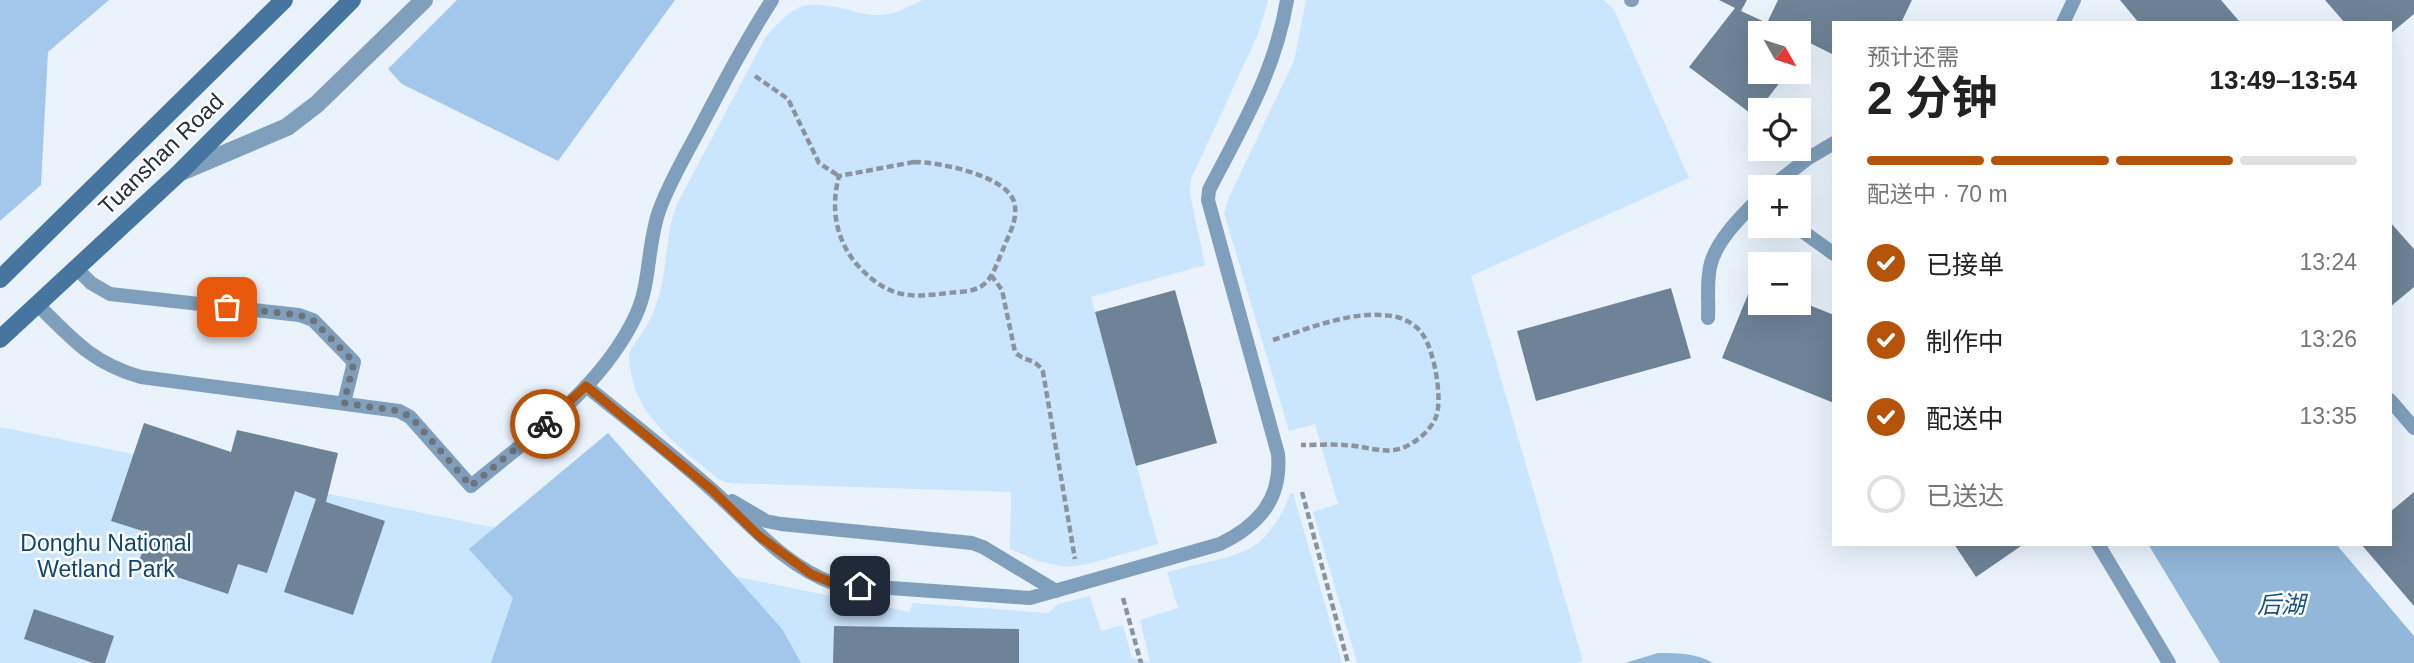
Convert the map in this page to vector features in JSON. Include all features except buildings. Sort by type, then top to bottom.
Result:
[{"type":"main road","name":"Tuanshan Road","points":[[0,279],[284,0]]},
{"type":"main road","name":"Tuanshan Road","points":[[0,339],[178,174],[352,0]]},
{"type":"street","points":[[178,174],[287,127],[317,104],[424,0]]},
{"type":"lane","points":[[37,304],[75,343],[116,370],[141,377],[399,411],[411,417],[471,486],[570,404],[615,349],[636,315],[647,284],[659,213],[674,178],[733,63],[772,0]]},
{"type":"lane","points":[[586,386],[712,490],[759,536],[811,574],[835,584],[1030,598],[1220,544],[1244,531],[1268,505],[1279,474],[1276,447],[1208,200],[1209,190],[1274,57],[1287,0]]},
{"type":"lane","points":[[2068,20],[2074,0]]},
{"type":"lane","points":[[1786,175],[1832,145]]},
{"type":"lane","points":[[1708,318],[1709,275],[1714,255],[1731,230],[1748,212]]},
{"type":"lane","points":[[1811,237],[1832,253]]},
{"type":"lane","points":[[76,268],[91,284],[110,295],[299,315],[313,320],[354,362],[344,403]]},
{"type":"lane","points":[[2392,402],[2414,428]]},
{"type":"lane","points":[[712,490],[766,521],[972,543],[1056,591]]},
{"type":"lane","points":[[2099,546],[2169,663]]},
{"type":"path","points":[[733,63],[788,99],[819,163],[839,176],[885,166],[926,162],[963,171],[998,184],[1013,197],[1015,216],[991,275],[979,288],[920,297],[884,288],[852,258],[838,230],[835,191],[839,176]]},
{"type":"path","points":[[991,275],[1002,290],[1015,352],[1038,363],[1043,372],[1079,584]]},
{"type":"path","points":[[1248,347],[1314,327],[1373,316],[1398,318],[1414,325],[1422,332],[1431,352],[1439,396],[1438,409],[1433,424],[1413,443],[1391,451],[1342,444],[1276,447]]},
{"type":"path","points":[[1279,474],[1298,477],[1348,663]]},
{"type":"path","points":[[1117,574],[1141,663]]},
{"type":"green space","points":[[923,0],[1268,0],[1259,32],[1191,179],[1190,194],[1205,265],[1091,297],[1158,544],[1088,564],[1067,567],[1038,561],[1010,549],[1011,492],[728,483],[718,479],[665,433],[643,406],[636,390],[631,373],[630,351],[647,325],[658,299],[670,227],[677,204],[765,38],[785,17],[802,7],[821,5],[882,15]]},
{"type":"green space","points":[[1306,0],[1604,0],[1614,10],[1689,178],[1471,276],[1583,661],[1357,663],[1313,512],[1338,504],[1315,424],[1289,431],[1224,213],[1294,61]]},
{"type":"green space","name":"Donghu National Wetland Park","points":[[0,427],[910,612],[912,603],[1048,613],[1058,604],[1090,596],[1101,631],[1123,625],[1132,658],[1150,662],[1140,620],[1178,608],[1167,572],[1228,557],[1254,546],[1273,526],[1293,493],[1342,663],[0,663]]},
{"type":"shaded area","points":[[0,0],[109,0],[48,52],[41,185],[0,221]]},
{"type":"shaded area","points":[[457,0],[675,0],[558,161],[402,84],[388,69]]},
{"type":"shaded area","points":[[608,433],[782,629],[801,663],[491,663],[513,598],[469,549]]},
{"type":"water","name":"后湖","points":[[2149,546],[2338,546],[2414,636],[2414,663],[2220,663]]},
{"type":"water","points":[[1658,653],[1694,655],[1713,663],[1625,663]]},
{"type":"way so far","points":[[227,307],[299,315],[313,320],[354,362],[344,403],[399,411],[411,417],[471,486],[545,424]]},
{"type":"route","points":[[545,424],[570,404],[586,386],[712,490],[759,536],[811,574],[835,584],[860,586]]}]
